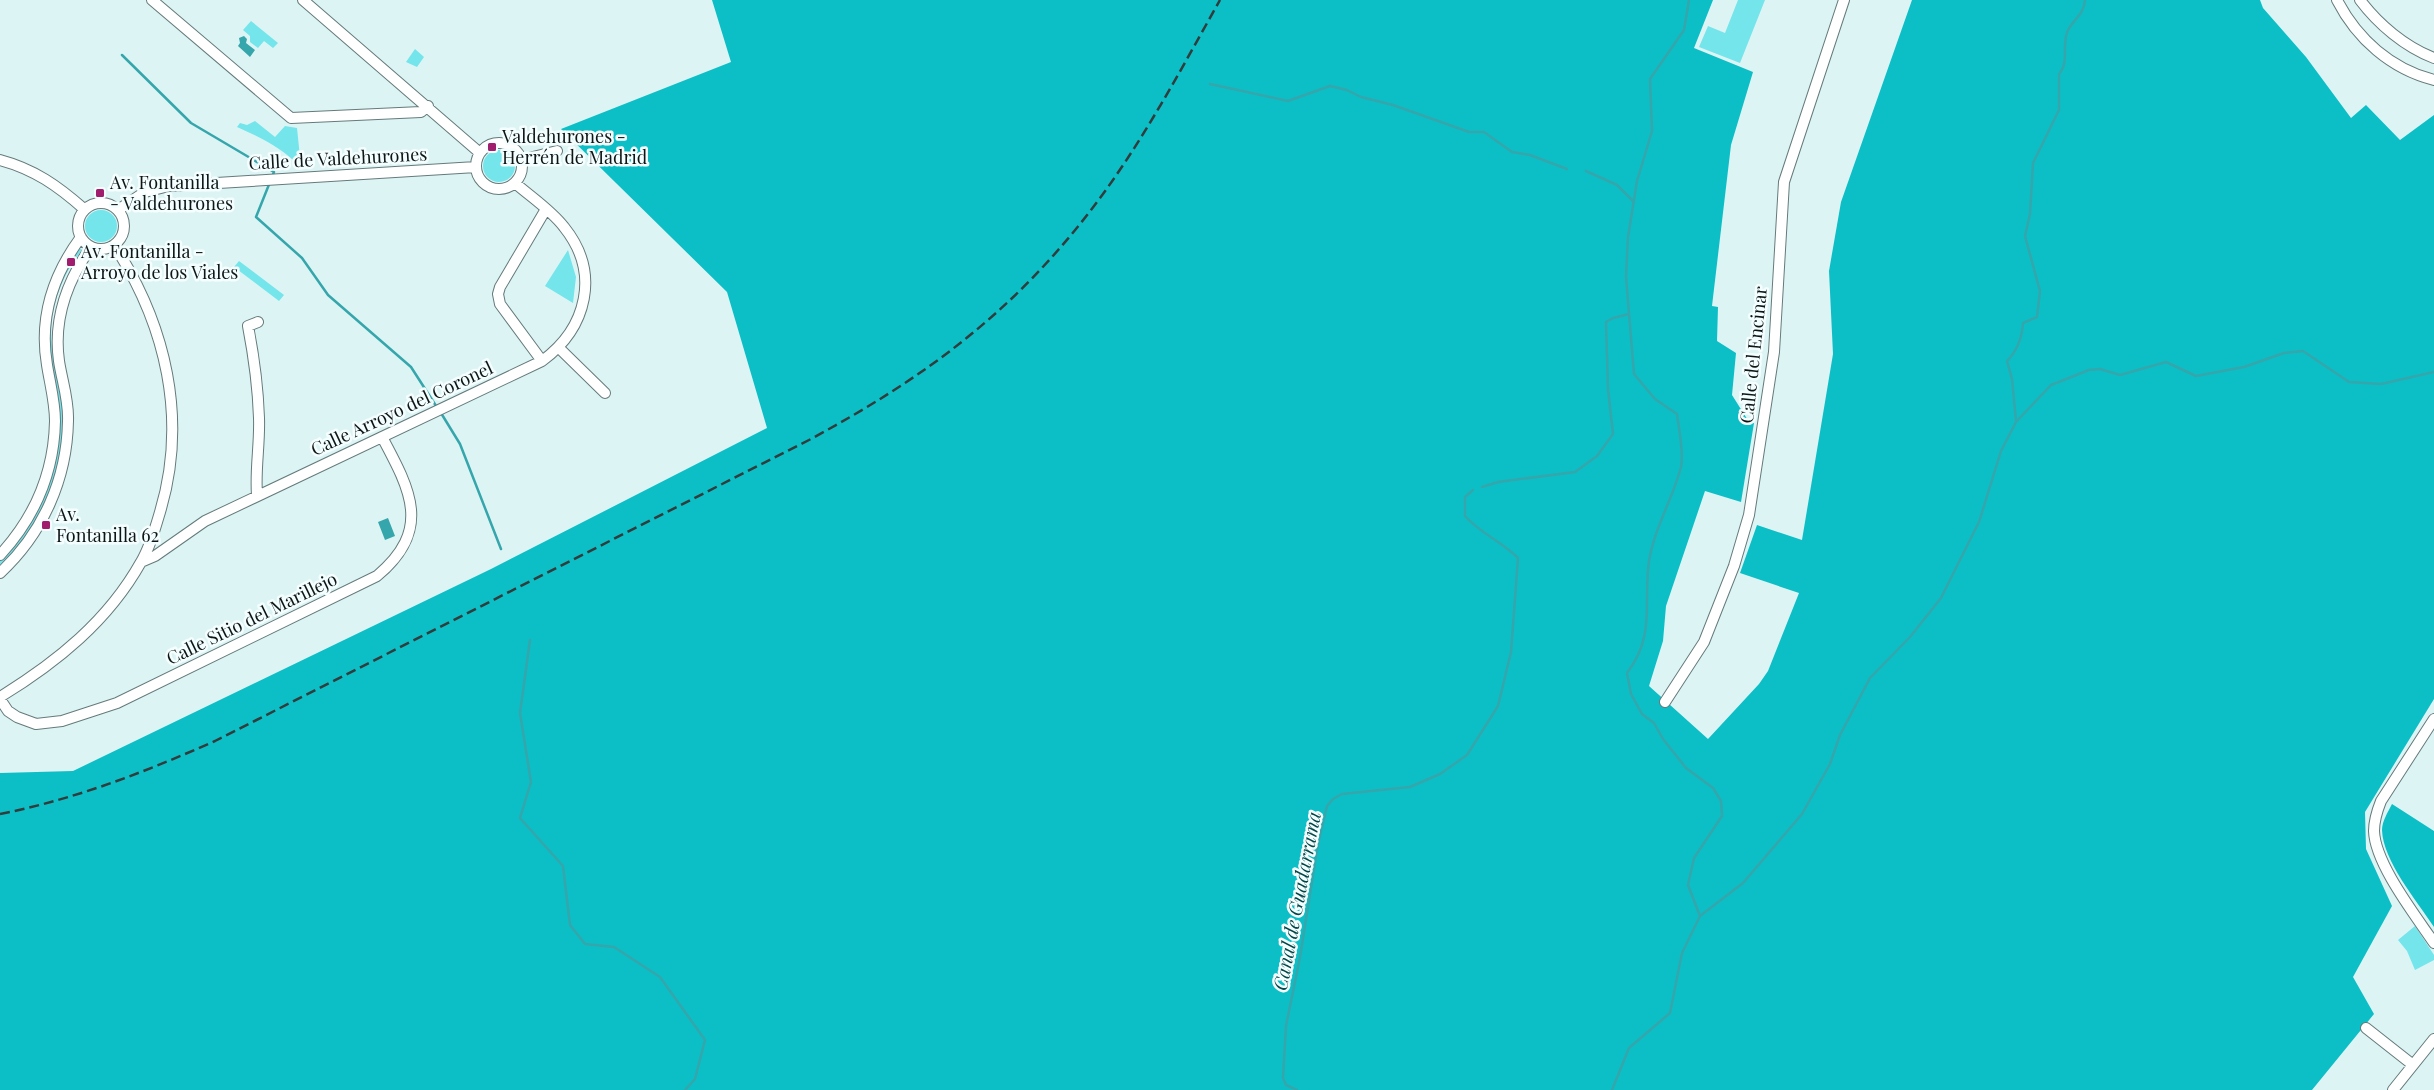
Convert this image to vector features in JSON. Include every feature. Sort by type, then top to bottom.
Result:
[{"type":"street","points":[[152,0],[291,118],[421,112],[428,106]]},
{"type":"street","points":[[303,0],[428,106],[480,153]]},
{"type":"street","name":"Calle del Encinar","points":[[1665,702],[1704,642],[1734,566],[1749,515],[1774,352],[1784,182],[1844,0]]},
{"type":"street","points":[[2337,0],[2354,28],[2384,56],[2416,74],[2434,80]]},
{"type":"street","points":[[2360,0],[2370,14],[2397,37],[2434,58]]},
{"type":"street","points":[[492,144],[506,144],[518,153],[521,160],[521,172],[515,183],[501,190],[494,189],[481,181],[476,167],[480,153],[492,144]]},
{"type":"street","points":[[521,160],[557,151]]},
{"type":"street","points":[[0,160],[34,171],[51,181],[84,209]]},
{"type":"street","name":"Calle de Valdehurones","points":[[118,210],[144,192],[170,186],[476,167]]},
{"type":"street","name":"Calle Arroyo del Coronel","points":[[141,562],[154,556],[205,521],[542,361],[559,348],[571,333],[584,301],[585,283],[582,260],[571,236],[546,209],[515,183]]},
{"type":"street","points":[[101,202],[111,204],[118,210],[123,218],[124,228],[120,238],[114,245],[99,249],[91,246],[81,237],[78,227],[79,218],[84,209],[92,204],[101,202]]},
{"type":"street","points":[[542,361],[500,304],[498,294],[500,286],[546,209]]},
{"type":"street","points":[[0,554],[16,538],[30,516],[48,475],[55,419],[44,345],[46,316],[60,270],[81,237]]},
{"type":"street","points":[[0,698],[62,656],[114,602],[141,562],[164,499],[172,442],[171,401],[165,360],[149,309],[114,245]]},
{"type":"street","points":[[0,573],[26,545],[41,522],[60,478],[66,449],[68,420],[59,361],[59,319],[71,278],[91,246]]},
{"type":"street","points":[[257,495],[255,470],[259,442],[258,393],[248,326],[258,322]]},
{"type":"street","points":[[559,348],[605,393]]},
{"type":"street","name":"Calle Sitio del Marillejo","points":[[0,698],[8,711],[17,717],[36,724],[62,721],[117,703],[377,576],[393,563],[403,549],[411,528],[412,511],[409,493],[382,437]]},
{"type":"street","points":[[2434,719],[2381,801],[2375,816],[2374,832],[2377,847],[2390,876],[2434,943]]},
{"type":"street","points":[[2366,1028],[2413,1065]]},
{"type":"street","points":[[2394,1090],[2434,1039]]},
{"type":"shaded area","points":[[712,0],[1713,0],[1694,48],[1753,72],[1731,145],[1712,306],[1718,307],[1717,341],[1736,353],[1732,395],[1749,422],[1754,423],[1741,502],[1705,491],[1666,606],[1663,641],[1649,686],[1708,739],[1759,684],[1768,671],[1799,593],[1740,573],[1757,525],[1802,540],[1833,354],[1829,271],[1841,202],[1912,0],[2260,0],[2263,8],[2306,57],[2351,118],[2366,105],[2400,140],[2434,115],[2434,699],[2365,812],[2366,849],[2392,906],[2353,977],[2374,1014],[2312,1090],[0,1090],[0,773],[73,771],[491,569],[767,428],[727,292],[561,129],[731,62]]},
{"type":"shaded area","points":[[1738,0],[1765,0],[1740,63],[1699,47],[1708,26],[1725,33]]},
{"type":"shaded area","points":[[251,21],[278,43],[273,48],[264,41],[258,48],[250,42],[250,36],[243,30]]},
{"type":"shaded area","points":[[244,36],[247,39],[246,43],[255,50],[250,57],[238,46],[240,43],[239,38]]},
{"type":"shaded area","points":[[415,49],[424,57],[417,67],[406,62]]},
{"type":"shaded area","points":[[255,121],[275,137],[285,126],[297,128],[301,167],[271,144],[237,127],[240,123],[247,125]]},
{"type":"shaded area","points":[[499,150],[510,155],[515,166],[510,177],[499,182],[488,177],[483,166],[488,155]]},
{"type":"shaded area","points":[[101,210],[107,211],[112,215],[116,220],[116,232],[112,237],[107,241],[101,242],[95,241],[90,237],[86,232],[85,226],[86,220],[90,215],[95,211]]},
{"type":"shaded area","points":[[78,247],[82,250],[62,283],[52,320],[53,352],[62,398],[63,422],[57,467],[51,489],[42,510],[16,548],[0,565],[0,560],[29,525],[40,505],[54,463],[59,419],[57,390],[47,351],[49,323],[56,287]]},
{"type":"shaded area","points":[[568,250],[576,277],[573,303],[545,286]]},
{"type":"shaded area","points":[[239,261],[284,295],[279,301],[234,267]]},
{"type":"shaded area","points":[[388,518],[395,536],[385,540],[378,522]]},
{"type":"shaded area","points":[[2392,804],[2434,831],[2434,927],[2402,880],[2388,855],[2382,827]]},
{"type":"shaded area","points":[[2415,926],[2434,955],[2434,960],[2415,970],[2407,951],[2398,940]]},
{"type":"waterway","points":[[1689,0],[1684,30],[1650,79],[1652,131],[1637,181],[1628,237],[1626,277],[1634,374],[1655,399],[1677,414],[1682,455],[1678,479],[1651,549],[1647,618],[1642,645],[1627,673],[1631,694],[1642,714],[1654,723],[1663,739],[1686,768],[1713,788],[1721,801],[1722,816],[1694,858],[1688,885],[1700,916]]},
{"type":"waterway","points":[[2016,421],[2012,379],[2007,361],[2019,344],[2023,323],[2037,317],[2040,291],[2025,236],[2030,214],[2033,163],[2059,110],[2059,74],[2064,64],[2066,35],[2081,12],[2085,0]]},
{"type":"waterway","points":[[122,55],[191,123],[274,172],[272,177]]},
{"type":"waterway","points":[[1210,84],[1288,101],[1330,86],[1347,90],[1361,97],[1393,105],[1469,132],[1484,132],[1512,152],[1530,155],[1567,169]]},
{"type":"waterway","points":[[1586,171],[1617,185],[1634,202]]},
{"type":"waterway","points":[[270,182],[256,217],[302,258],[328,295],[411,367],[438,409]]},
{"type":"waterway","name":"Canal de Guadarrama","points":[[1482,487],[1498,482],[1575,472],[1597,456],[1613,434],[1608,389],[1606,322],[1629,314]]},
{"type":"waterway","points":[[1612,1090],[1629,1048],[1670,1013],[1682,953],[1700,916],[1743,883],[1802,814],[1830,764],[1840,735],[1870,678],[1910,637],[1941,598],[1979,522],[2001,451],[2016,422],[2051,385],[2089,370],[2100,369],[2120,375],[2166,362],[2196,376],[2244,367],[2284,353],[2303,351],[2349,382],[2381,384],[2434,372]]},
{"type":"waterway","points":[[441,413],[460,444],[501,549]]},
{"type":"waterway","name":"Canal de Guadarrama","points":[[1297,1090],[1286,1085],[1283,1078],[1286,1026],[1300,957],[1318,844],[1327,806],[1333,799],[1342,794],[1410,787],[1440,774],[1467,755],[1498,706],[1511,652],[1518,558],[1465,516],[1465,497],[1473,490]]},
{"type":"waterway","points":[[530,640],[520,713],[531,782],[520,818],[563,866],[570,925],[585,944],[614,947],[660,977],[705,1040],[695,1079],[685,1090]]},
{"type":"railway","points":[[0,814],[56,801],[110,784],[215,741],[809,440],[890,393],[963,341],[997,312],[1061,247],[1091,210],[1127,160],[1220,0]]},
{"type":"place","name":"Valdehurones - Herrén de Madrid","points":[[492,147]]},
{"type":"place","name":"Av. Fontanilla - Valdehurones","points":[[100,193]]},
{"type":"place","name":"Av. Fontanilla - Arroyo de los Viales","points":[[71,262]]},
{"type":"place","name":"Av. Fontanilla 62","points":[[46,525]]}]
